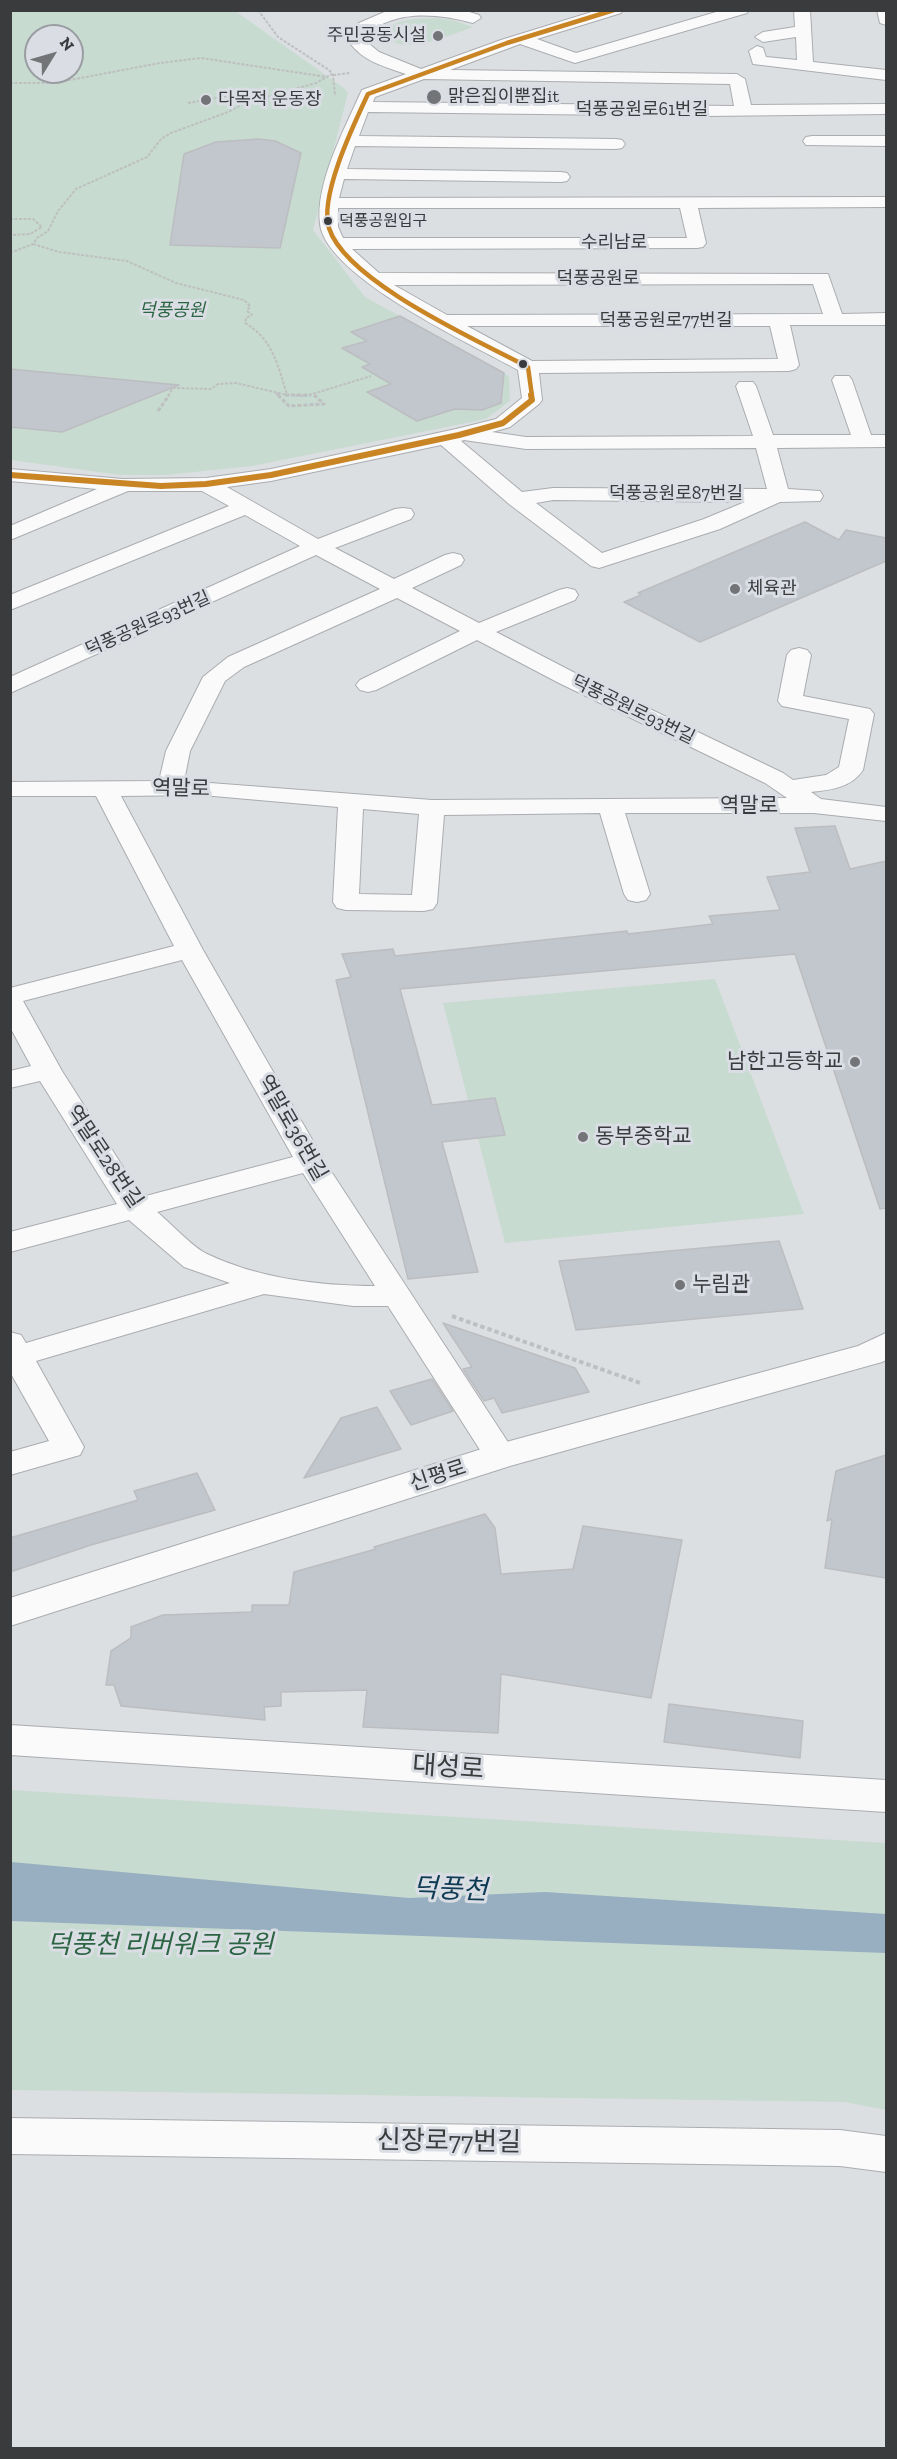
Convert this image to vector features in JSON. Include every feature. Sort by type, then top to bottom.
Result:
[{"type":"street","points":[[616,10],[521,39],[368,94],[348,141],[338,174],[330,203],[329,228],[347,256],[393,293],[528,367],[789,365],[779,321]]},
{"type":"street","points":[[521,39],[575,58],[742,10]]},
{"type":"street","points":[[802,10],[805,65]]},
{"type":"street","points":[[880,10],[885,11],[886,20]]},
{"type":"street","points":[[473,18],[445,11],[416,12],[387,17],[365,26],[354,37],[366,51],[420,74],[737,79],[744,111]]},
{"type":"street","points":[[802,31],[760,44],[759,61],[886,75]]},
{"type":"street","points":[[518,177],[519,109]]},
{"type":"street","name":"덕풍공원로61번길","points":[[360,113],[519,109],[744,111],[886,109]]},
{"type":"street","points":[[348,141],[616,144]]},
{"type":"street","points":[[812,141],[886,141]]},
{"type":"street","points":[[338,174],[561,177]]},
{"type":"street","name":"수리남로","points":[[330,203],[886,202]]},
{"type":"street","points":[[529,203],[533,279],[543,288],[548,321]]},
{"type":"street","name":"수리남로","points":[[531,243],[697,243],[688,203]]},
{"type":"street","points":[[340,244],[531,243]]},
{"type":"street","name":"덕풍공원로","points":[[374,279],[821,278],[835,320]]},
{"type":"street","name":"덕풍공원로77번길","points":[[445,320],[886,319]]},
{"type":"street","points":[[10,475],[123,485],[206,484],[271,475],[503,423],[532,400],[528,367]]},
{"type":"street","points":[[842,380],[863,441]]},
{"type":"street","points":[[746,386],[765,441],[779,495]]},
{"type":"street","points":[[452,436],[526,443],[886,441]]},
{"type":"street","points":[[452,436],[517,499],[599,561],[712,524],[779,495],[812,496]]},
{"type":"street","name":"덕풍공원로93번길","points":[[206,484],[317,547],[567,678],[774,778],[814,806]]},
{"type":"street","points":[[10,534],[123,485]]},
{"type":"street","name":"덕풍공원로87번길","points":[[517,499],[553,494],[779,495]]},
{"type":"street","points":[[10,603],[245,507]]},
{"type":"street","points":[[317,547],[403,514]]},
{"type":"street","name":"덕풍공원로93번길","points":[[10,686],[317,547]]},
{"type":"street","points":[[170,788],[178,751],[215,677],[236,662],[399,589],[399,585],[453,560]]},
{"type":"street","points":[[368,685],[478,631],[567,595]]},
{"type":"street","points":[[788,788],[833,782],[851,770],[862,714],[790,701],[799,655]]},
{"type":"street","name":"역말로36번길","points":[[104,788],[190,950],[310,1162],[501,1456]]},
{"type":"street","name":"역말로","points":[[10,789],[202,788],[432,808],[814,806],[886,814]]},
{"type":"street","points":[[351,801],[346,902],[424,903],[432,808]]},
{"type":"street","points":[[610,806],[637,894]]},
{"type":"street","points":[[10,996],[190,950]]},
{"type":"street","name":"역말로28번길","points":[[10,1001],[48,1071],[135,1209],[195,1260],[263,1284],[353,1296],[395,1296]]},
{"type":"street","points":[[10,1080],[48,1071]]},
{"type":"street","points":[[10,1242],[310,1162]]},
{"type":"street","name":"역말로28번길","points":[[13,1352],[263,1284]]},
{"type":"street","points":[[10,1464],[68,1447],[13,1352]]},
{"type":"street","name":"신평로","points":[[10,1612],[501,1456],[881,1352]]},
{"type":"street","name":"대성로","points":[[10,1740],[886,1796]]},
{"type":"street","name":"신장로77번길","points":[[10,2136],[829,2148],[886,2154]]},
{"type":"path","points":[[258,10],[278,37],[332,74],[336,106],[342,112],[360,113]]},
{"type":"path","points":[[10,83],[54,83],[160,63],[201,58],[327,77]]},
{"type":"path","points":[[10,253],[33,244],[37,238],[48,231],[58,211],[76,189],[147,157],[161,139],[171,133],[228,112],[244,103],[316,83],[332,74]]},
{"type":"path","points":[[188,103],[227,96],[244,103]]},
{"type":"path","points":[[10,219],[34,219],[42,224],[40,230]]},
{"type":"path","points":[[10,235],[30,234],[40,230],[48,231]]},
{"type":"path","points":[[33,244],[59,252],[127,261],[176,283],[244,300],[250,306],[248,311],[252,315],[246,318],[245,323],[265,337],[274,351],[287,395]]},
{"type":"path","points":[[158,411],[173,388],[211,389],[218,384],[236,383],[287,395],[313,394],[371,376]]},
{"type":"path","points":[[276,393],[289,406],[324,404],[313,394]]},
{"type":"path","points":[[395,1296],[647,1386]]},
{"type":"green space","name":"덕풍공원","points":[[11,11],[238,11],[348,93],[313,230],[365,297],[509,376],[510,401],[486,419],[252,466],[166,475],[120,475],[11,460]]},
{"type":"green space","points":[[437,18],[473,27],[440,39],[413,45],[392,41],[385,34],[394,24],[400,22]]},
{"type":"green space","points":[[715,979],[804,1214],[505,1243],[443,1003]]},
{"type":"green space","name":"덕풍천 리버워크 공원","points":[[10,1790],[886,1843],[886,2110],[845,2102],[11,2090]]},
{"type":"water","points":[[11,1862],[409,1898],[545,1892],[886,1914],[886,1953],[11,1921]]},
{"type":"building","points":[[259,139],[275,141],[301,153],[280,248],[170,245],[184,154],[216,142]]},
{"type":"building","points":[[400,316],[504,373],[501,403],[482,410],[455,409],[417,421],[367,392],[391,384],[362,367],[370,364],[342,348],[367,341],[351,332]]},
{"type":"building","points":[[10,369],[179,385],[62,432],[10,427]]},
{"type":"building","name":"체육관","points":[[805,522],[839,540],[846,530],[886,538],[886,561],[700,642],[624,602],[641,595],[638,593]]},
{"type":"building","points":[[835,826],[850,869],[886,861],[886,1208],[880,1209],[795,954],[400,989],[432,1105],[495,1098],[505,1135],[442,1142],[478,1272],[408,1279],[336,980],[351,977],[342,954],[393,949],[395,956],[627,931],[628,934],[713,924],[709,916],[780,910],[767,877],[810,872],[795,828]]},
{"type":"building","name":"누림관","points":[[779,1241],[803,1309],[576,1330],[559,1261]]},
{"type":"building","points":[[443,1323],[575,1368],[589,1392],[502,1413],[494,1398],[484,1401],[463,1369],[472,1367]]},
{"type":"building","points":[[432,1379],[453,1411],[411,1425],[390,1391]]},
{"type":"building","points":[[377,1407],[401,1449],[304,1478],[341,1418]]},
{"type":"building","points":[[886,1455],[886,1578],[825,1568],[832,1519],[827,1521],[836,1471]]},
{"type":"building","points":[[197,1473],[215,1510],[91,1545],[10,1572],[10,1538],[138,1500],[134,1491]]},
{"type":"building","points":[[485,1514],[495,1528],[501,1574],[573,1569],[583,1526],[682,1540],[651,1698],[501,1674],[498,1733],[363,1727],[367,1690],[281,1692],[281,1706],[264,1707],[265,1720],[121,1706],[114,1685],[106,1685],[111,1651],[131,1638],[131,1627],[163,1615],[252,1612],[252,1605],[289,1605],[294,1572],[376,1549],[374,1547]]},
{"type":"building","points":[[669,1704],[803,1721],[800,1758],[664,1742]]},
{"type":"transit line","points":[[10,475],[161,486],[206,484],[271,475],[459,435],[503,423],[532,400],[528,367],[416,307],[359,268],[340,248],[329,228],[328,214],[334,179],[347,141],[368,94],[507,43],[614,10]]},
{"type":"place","name":"주민공동시설","points":[[438,36]]},
{"type":"place","name":"맑은집이뿐집it","points":[[434,97]]},
{"type":"place","name":"다목적 운동장","points":[[206,100]]},
{"type":"place","name":"덕풍공원입구","points":[[328,221]]},
{"type":"place","name":"체육관","points":[[735,589]]},
{"type":"place","name":"남한고등학교","points":[[855,1062]]},
{"type":"place","name":"동부중학교","points":[[583,1137]]},
{"type":"place","name":"누림관","points":[[680,1285]]},
{"type":"water label","name":"덕풍천","points":[[450,1890]]}]
